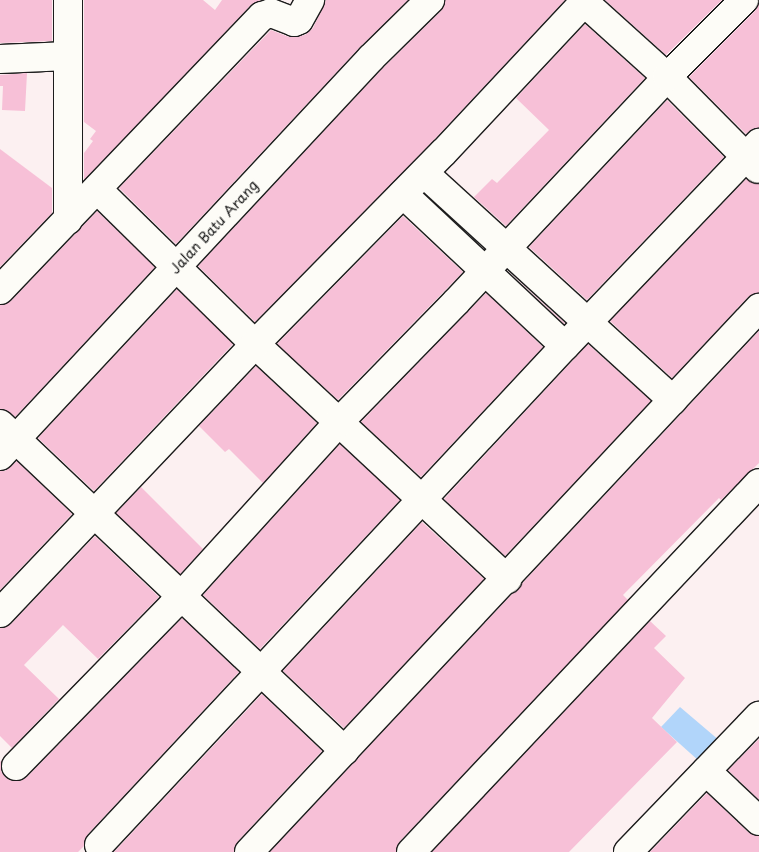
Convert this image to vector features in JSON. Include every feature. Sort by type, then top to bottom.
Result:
[{"type":"street","points":[[68,0],[68,220]]},
{"type":"street","points":[[0,290],[262,16],[272,13],[294,22],[298,20],[310,0]]},
{"type":"street","name":"Jalan Batu Arang","points":[[5,440],[177,267],[371,58],[430,0]]},
{"type":"street","points":[[16,766],[181,595],[338,422],[744,0]]},
{"type":"street","points":[[0,613],[255,344],[404,194],[585,1],[755,157],[588,321],[99,845]]},
{"type":"street","points":[[0,59],[68,56]]},
{"type":"street","points":[[424,172],[673,400]]},
{"type":"street","points":[[97,189],[255,344],[507,579]]},
{"type":"street","points":[[404,194],[565,346]]},
{"type":"street","points":[[250,852],[759,308]]},
{"type":"street","points":[[5,440],[94,513],[345,750]]},
{"type":"street","points":[[411,852],[759,483]]},
{"type":"street","points":[[628,852],[759,716]]},
{"type":"street","points":[[706,771],[759,821]]},
{"type":"water","points":[[680,707],[720,741],[699,761],[661,727]]},
{"type":"building","points":[[0,0],[52,0],[52,41],[0,43]]},
{"type":"building","points":[[84,0],[203,0],[215,10],[222,0],[261,0],[251,5],[84,180],[84,153],[93,141],[90,139],[96,131],[84,122]]},
{"type":"building","points":[[326,0],[408,0],[360,47],[176,244],[119,188],[271,30],[289,37],[305,35],[313,28]]},
{"type":"building","points":[[445,0],[565,0],[432,142],[255,322],[198,266],[382,69],[441,11]]},
{"type":"building","points":[[605,0],[722,0],[666,55]]},
{"type":"building","points":[[759,4],[759,128],[754,128],[746,134],[689,77],[755,11]]},
{"type":"building","points":[[585,24],[645,78],[506,226],[474,197],[492,179],[497,183],[549,130],[516,98]]},
{"type":"building","points":[[27,73],[25,111],[2,110],[3,86],[0,86],[0,75]]},
{"type":"building","points":[[667,100],[724,157],[587,300],[529,247]]},
{"type":"building","points":[[0,149],[52,188],[52,213],[0,267]]},
{"type":"building","points":[[746,179],[759,184],[759,293],[748,297],[672,378],[610,321]]},
{"type":"building","points":[[97,211],[155,267],[15,417],[4,409],[0,409],[0,305],[11,301]]},
{"type":"building","points":[[403,216],[463,272],[338,400],[277,344]]},
{"type":"building","points":[[507,270],[565,323],[564,324]]},
{"type":"building","points":[[177,289],[233,344],[94,491],[38,438]]},
{"type":"building","points":[[486,293],[543,347],[421,477],[361,422]]},
{"type":"building","points":[[759,331],[759,463],[721,500],[719,498],[623,595],[628,600],[400,841],[396,852],[270,852]]},
{"type":"building","points":[[588,344],[651,401],[505,556],[444,499]]},
{"type":"building","points":[[256,366],[317,423],[263,483],[229,449],[225,452],[199,426]]},
{"type":"building","points":[[340,444],[400,500],[260,649],[203,595]]},
{"type":"building","points":[[17,461],[72,514],[0,590],[0,471],[5,471]]},
{"type":"building","points":[[141,487],[203,549],[180,574],[116,513]]},
{"type":"building","points":[[422,522],[484,579],[344,728],[283,671]]},
{"type":"building","points":[[95,536],[159,597],[98,659],[63,625],[24,665],[59,699],[12,748],[0,736],[0,628],[11,624]]},
{"type":"building","points":[[182,618],[239,672],[88,834],[84,846],[78,852],[0,852],[0,762],[3,759],[1,771],[5,777],[12,781],[20,781],[27,777]]},
{"type":"building","points":[[650,621],[666,636],[654,648],[685,678],[652,718],[677,742],[569,852],[432,852]]},
{"type":"building","points":[[262,694],[322,751],[238,841],[234,852],[114,852]]},
{"type":"building","points":[[759,739],[759,800],[728,770]]},
{"type":"building","points":[[707,793],[748,832],[759,836],[759,852],[650,852]]}]
